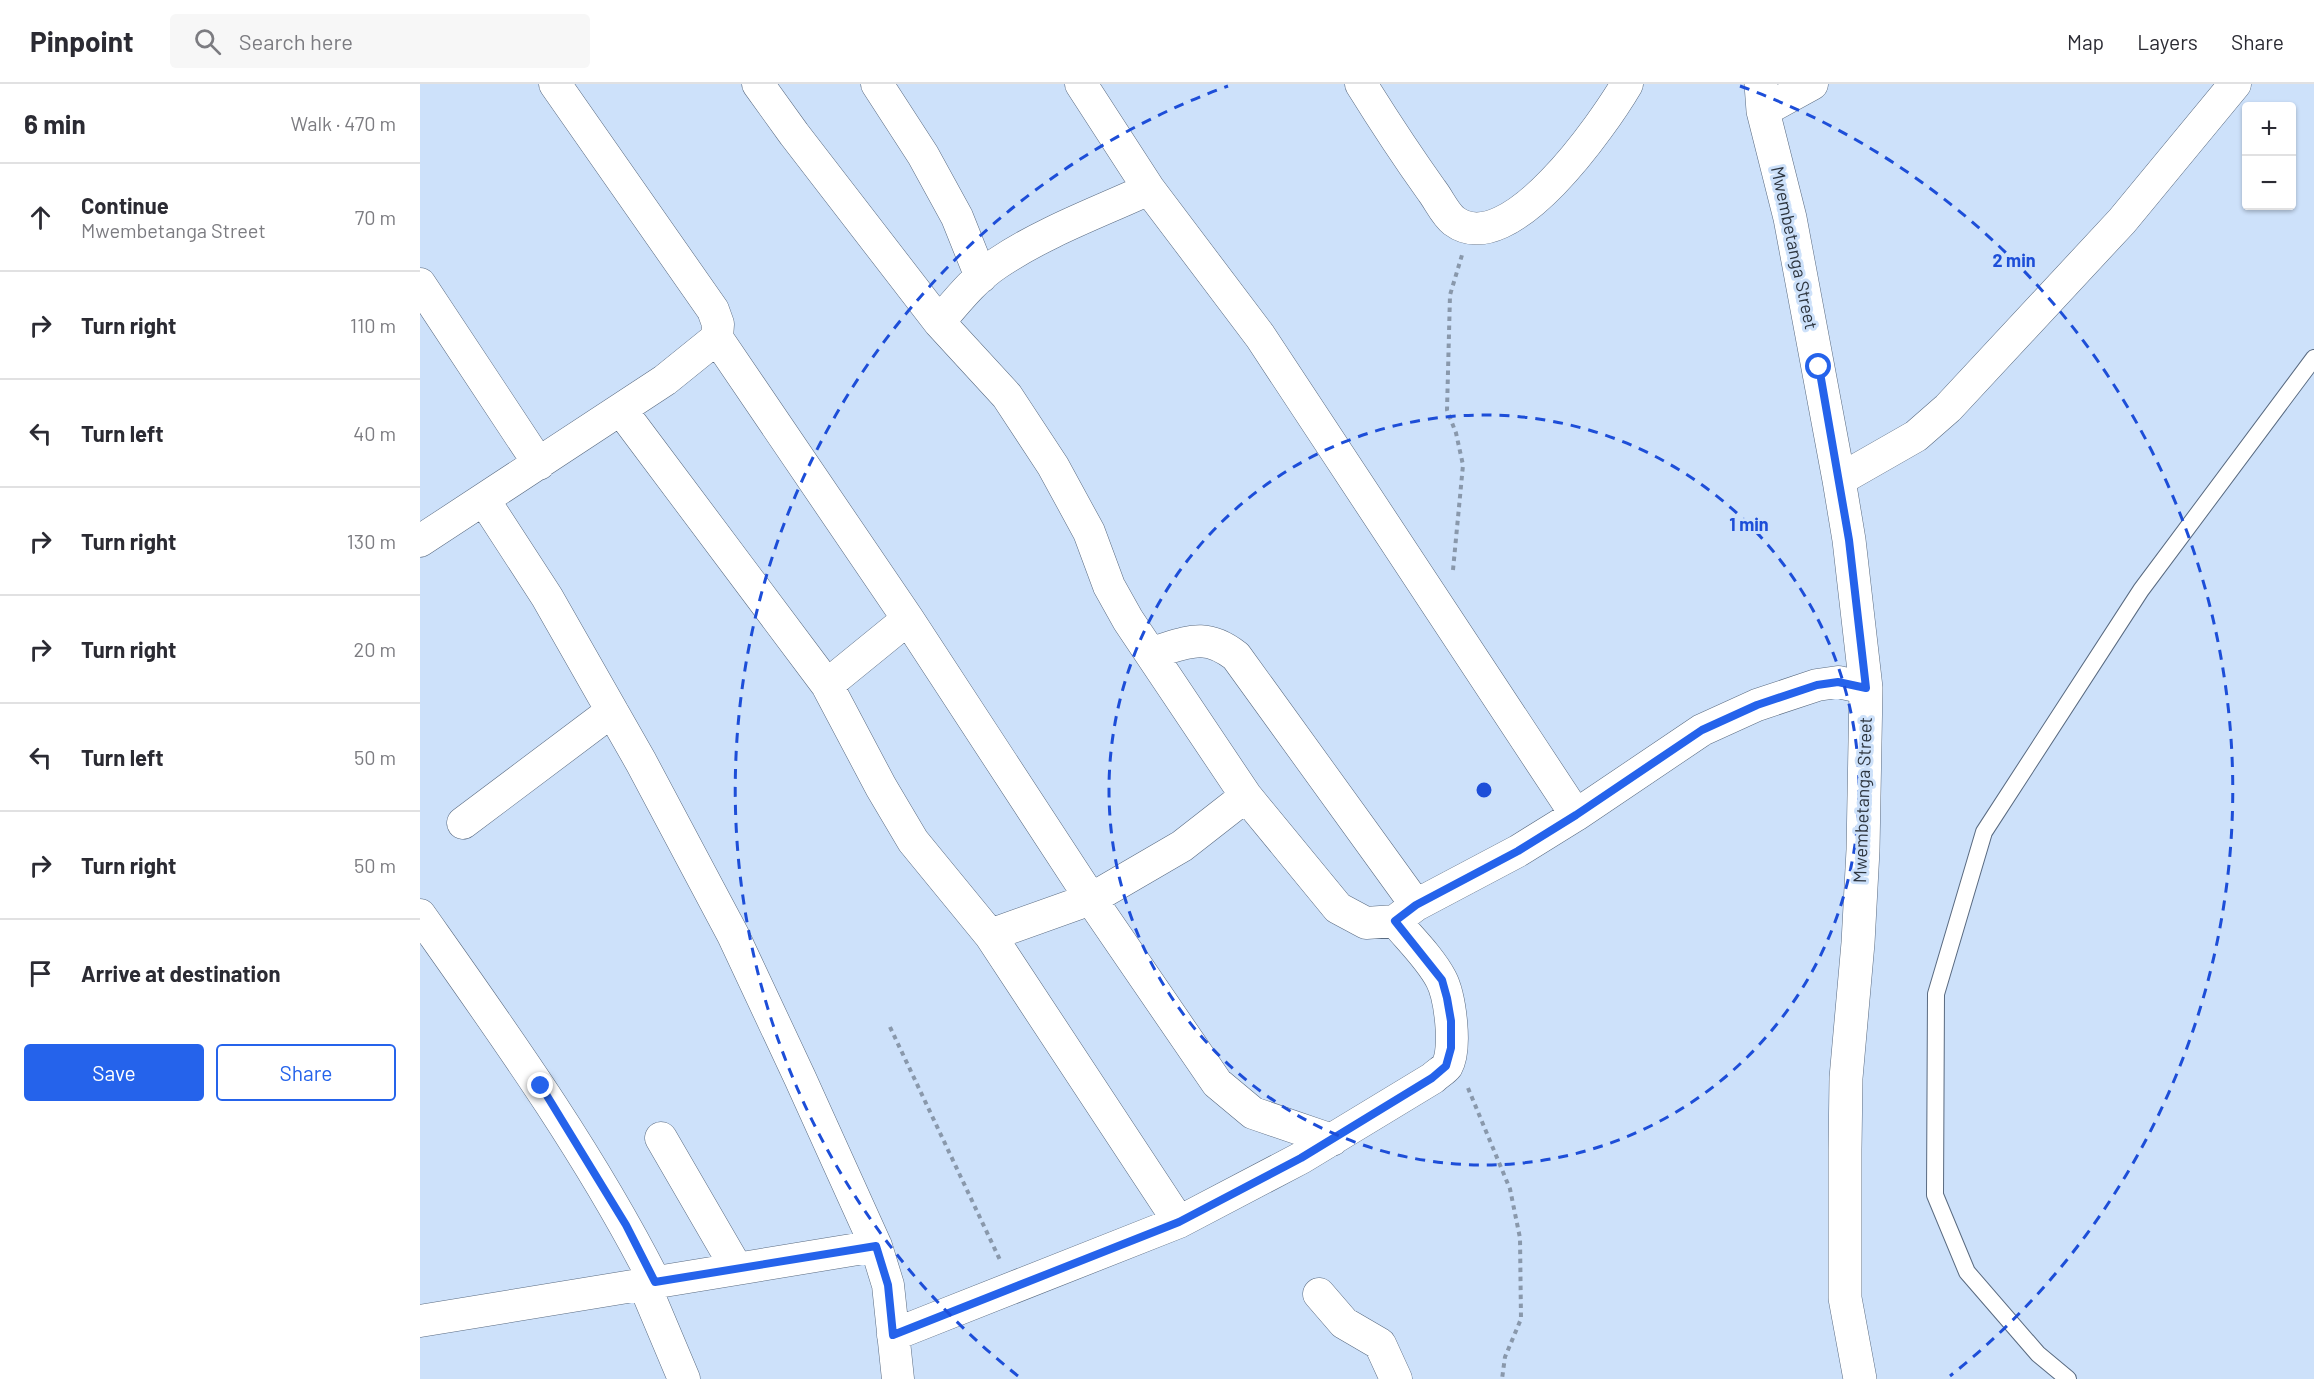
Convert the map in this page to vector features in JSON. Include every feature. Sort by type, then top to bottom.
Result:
[{"type":"street","points":[[555,84],[713,310],[718,324],[717,338],[908,619],[1091,899],[1217,1083],[1253,1113],[1332,1140]]},
{"type":"street","points":[[758,84],[939,322],[1007,396],[1053,466],[1089,532],[1109,586],[1151,653],[1246,796],[1338,908],[1366,923],[1405,913],[1518,851],[1702,730],[1757,705],[1827,683],[1838,682],[1866,688]]},
{"type":"street","points":[[877,84],[923,155],[957,217],[981,278]]},
{"type":"street","points":[[1081,84],[1149,189],[1260,336],[1576,815]]},
{"type":"street","points":[[1361,84],[1397,141],[1453,220],[1470,229],[1495,225],[1527,205],[1564,173],[1627,84]]},
{"type":"street","points":[[1762,97],[1812,84]]},
{"type":"street","points":[[1839,480],[1916,436],[1948,408],[2122,221],[2235,84]]},
{"type":"street","name":"Mwembetanga Street","points":[[1762,97],[1790,218],[1839,480],[1849,540],[1866,688],[1863,849],[1858,943],[1846,1078],[1845,1180],[1845,1298],[1860,1379]]},
{"type":"street","points":[[939,322],[997,264],[1034,242],[1149,189]]},
{"type":"street","points":[[420,284],[538,464]]},
{"type":"street","points":[[420,541],[666,380],[717,338]]},
{"type":"street","points":[[621,410],[827,685],[881,787],[913,841],[990,935],[1179,1222]]},
{"type":"street","points":[[484,500],[547,597],[612,711],[732,935],[876,1246],[888,1285],[898,1379]]},
{"type":"street","points":[[827,685],[908,619]]},
{"type":"street","points":[[893,1335],[1179,1222],[1332,1140],[1432,1078],[1446,1066],[1451,1048],[1451,1021],[1442,980],[1405,913],[1236,656],[1219,642],[1196,641],[1151,653]]},
{"type":"street","points":[[463,823],[612,711]]},
{"type":"street","points":[[990,935],[1091,899],[1182,846],[1246,796]]},
{"type":"street","points":[[420,915],[541,1086],[626,1225],[650,1283],[684,1379]]},
{"type":"street","points":[[661,1138],[737,1269]]},
{"type":"street","points":[[420,1321],[876,1246]]},
{"type":"street","points":[[1318,1294],[1344,1323],[1380,1344],[1396,1379]]},
{"type":"lane","points":[[2067,1379],[2038,1354],[1967,1272],[1935,1195],[1936,994],[1984,832],[2141,590],[2314,358]]},
{"type":"path","points":[[1450,624],[1463,465],[1448,410],[1450,295],[1470,229]]},
{"type":"path","points":[[890,1027],[1012,1288]]},
{"type":"path","points":[[1451,1048],[1510,1189],[1520,1238],[1521,1319],[1505,1357],[1502,1379]]},
{"type":"route","points":[[541,1086],[626,1225],[655,1282],[876,1246],[888,1285],[893,1335],[1179,1222],[1301,1158],[1432,1078],[1446,1066],[1451,1048],[1451,1021],[1442,980],[1395,921],[1416,905],[1518,851],[1576,815],[1702,730],[1757,705],[1817,685],[1838,682],[1866,688],[1849,540],[1819,367]]}]
